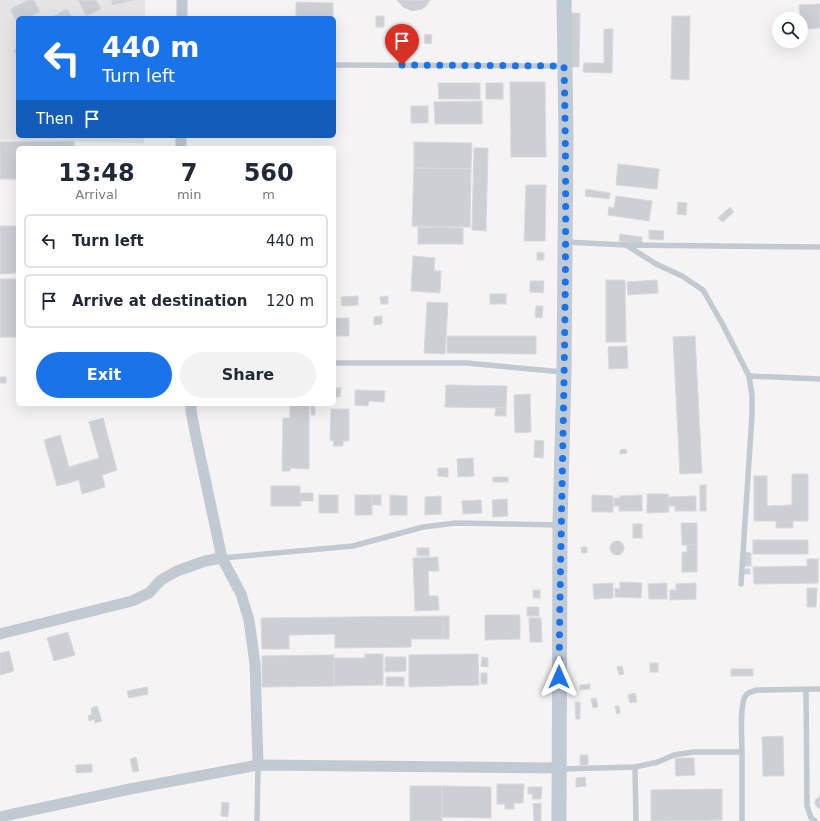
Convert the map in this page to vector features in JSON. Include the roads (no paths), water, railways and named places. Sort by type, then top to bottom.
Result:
[{"type":"street","points":[[182,0],[182,16]]},
{"type":"street","points":[[559,821],[560,525],[564,372],[566,137],[564,0]]},
{"type":"street","points":[[191,406],[195,432],[222,558],[241,594],[249,620],[255,664],[258,765]]},
{"type":"street","points":[[0,634],[132,601],[149,593],[162,580],[177,571],[204,561],[222,558]]},
{"type":"street","points":[[0,817],[130,789],[258,765],[559,768]]},
{"type":"lane","points":[[336,65],[564,66]]},
{"type":"lane","points":[[565,242],[626,245],[820,247]]},
{"type":"lane","points":[[626,245],[656,264],[682,276],[703,290],[749,376],[752,395],[752,415],[741,584]]},
{"type":"lane","points":[[336,363],[466,363],[564,372]]},
{"type":"lane","points":[[749,376],[820,379]]},
{"type":"lane","points":[[222,558],[353,546],[423,527],[456,524],[560,525]]},
{"type":"lane","points":[[742,821],[742,714],[746,695],[751,691],[757,690],[820,689]]},
{"type":"lane","points":[[806,690],[807,806],[811,818],[815,821]]},
{"type":"lane","points":[[559,768],[635,767],[658,762],[674,755],[693,752],[742,752]]},
{"type":"lane","points":[[257,821],[258,765]]},
{"type":"lane","points":[[635,767],[636,821]]}]
